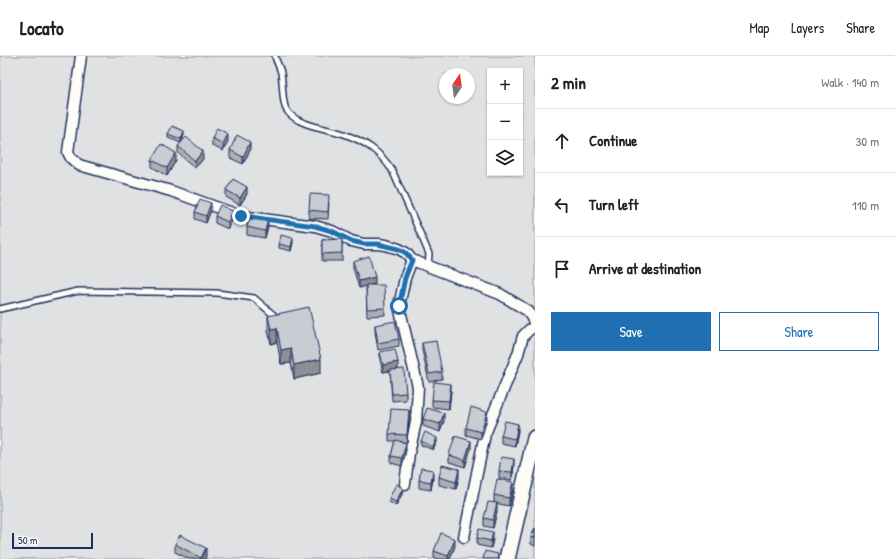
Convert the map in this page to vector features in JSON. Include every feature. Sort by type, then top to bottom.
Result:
[{"type":"street","points":[[81,56],[68,152],[71,158],[79,165],[171,191],[241,216],[315,226],[332,231],[351,241],[364,244],[386,245],[399,249],[406,253],[412,260],[500,294],[528,310],[535,325],[523,336],[518,354],[485,434],[464,537]]},
{"type":"street","points":[[405,484],[409,453],[416,422],[418,387],[399,306],[405,278],[412,260]]},
{"type":"street","points":[[507,559],[535,438]]},
{"type":"lane","points":[[275,56],[281,71],[283,102],[287,111],[295,119],[356,139],[367,145],[385,160],[392,170],[429,254],[428,266]]},
{"type":"lane","points":[[0,309],[78,291],[217,293],[254,298],[276,317]]},
{"type":"shaded area","points":[[0,56],[535,56],[535,559],[0,559]]},
{"type":"building","points":[[172,126],[184,131],[181,139],[168,134]]},
{"type":"building","points":[[217,128],[228,134],[223,144],[212,138]]},
{"type":"building","points":[[237,135],[250,142],[243,157],[230,150]]},
{"type":"building","points":[[186,137],[203,151],[195,161],[178,146]]},
{"type":"building","points":[[161,144],[176,153],[167,168],[152,160]]},
{"type":"building","points":[[233,179],[247,187],[240,198],[226,190]]},
{"type":"building","points":[[310,194],[329,195],[328,212],[309,210]]},
{"type":"building","points":[[200,199],[211,203],[206,216],[195,212]]},
{"type":"building","points":[[220,205],[233,211],[228,222],[215,216]]},
{"type":"building","points":[[249,215],[268,219],[265,231],[247,227]]},
{"type":"building","points":[[281,235],[293,238],[291,247],[279,244]]},
{"type":"building","points":[[342,239],[342,253],[322,254],[322,240]]},
{"type":"building","points":[[369,256],[375,277],[359,281],[353,261]]},
{"type":"building","points":[[366,285],[384,285],[385,308],[367,309]]},
{"type":"building","points":[[309,307],[321,359],[294,365],[291,348],[281,350],[277,328],[271,329],[268,316]]},
{"type":"building","points":[[395,321],[399,339],[378,343],[375,325]]},
{"type":"building","points":[[436,341],[442,372],[429,374],[422,343]]},
{"type":"building","points":[[395,349],[398,362],[383,365],[380,352]]},
{"type":"building","points":[[404,369],[406,393],[392,394],[390,370]]},
{"type":"building","points":[[434,382],[451,384],[449,401],[432,400]]},
{"type":"building","points":[[471,407],[487,412],[481,432],[466,428]]},
{"type":"building","points":[[427,408],[444,413],[440,424],[423,419]]},
{"type":"building","points":[[391,409],[409,410],[407,435],[389,434]]},
{"type":"building","points":[[505,421],[518,424],[515,439],[501,436]]},
{"type":"building","points":[[425,432],[437,438],[433,447],[421,441]]},
{"type":"building","points":[[455,436],[471,441],[465,460],[449,455]]},
{"type":"building","points":[[395,440],[406,443],[402,458],[391,456]]},
{"type":"building","points":[[501,457],[514,459],[512,472],[499,471]]},
{"type":"building","points":[[442,465],[459,469],[456,482],[439,477]]},
{"type":"building","points":[[421,468],[433,470],[431,482],[419,480]]},
{"type":"building","points":[[497,479],[513,482],[509,498],[494,495]]},
{"type":"building","points":[[396,484],[403,488],[396,502],[389,499]]},
{"type":"building","points":[[488,502],[497,503],[493,520],[484,518]]},
{"type":"building","points":[[535,528],[535,538],[531,537]]},
{"type":"building","points":[[479,529],[493,532],[491,541],[477,538]]},
{"type":"building","points":[[441,533],[455,539],[448,556],[434,551]]},
{"type":"building","points":[[180,535],[206,548],[201,558],[175,544]]},
{"type":"building","points":[[485,551],[498,554],[497,559],[483,559]]},
{"type":"route","points":[[241,216],[315,226],[332,231],[351,241],[364,244],[386,245],[399,249],[406,253],[412,260],[405,278],[399,306]]}]
